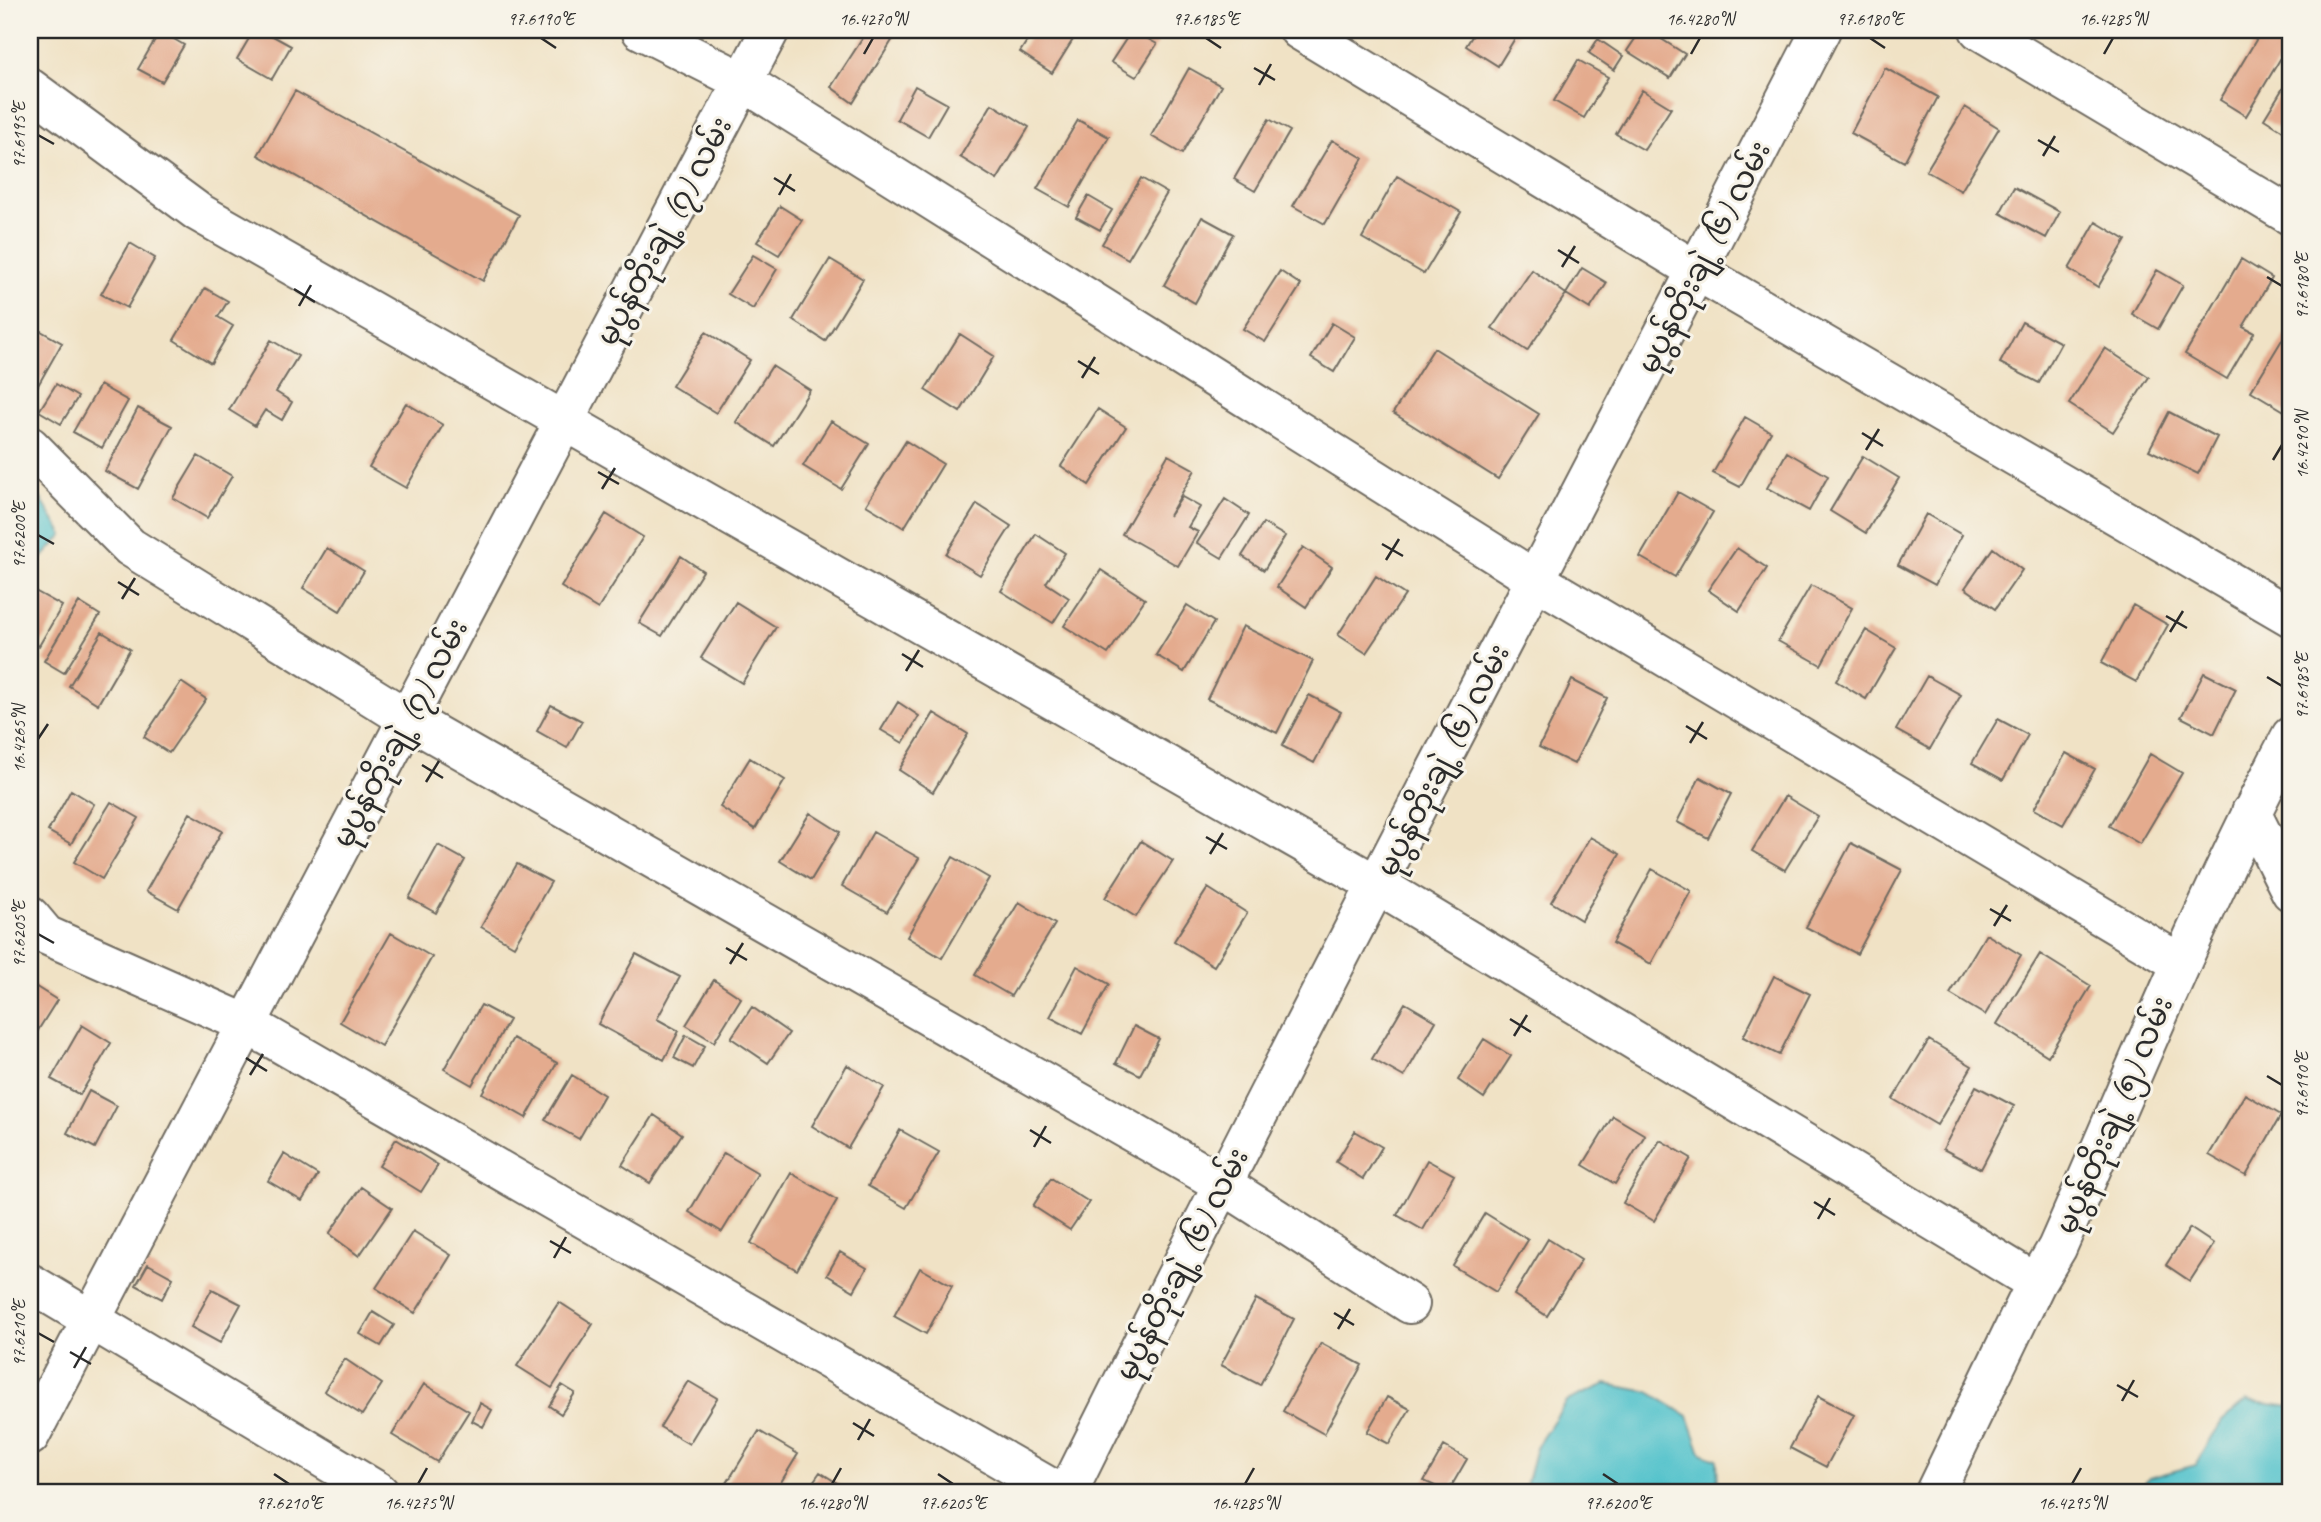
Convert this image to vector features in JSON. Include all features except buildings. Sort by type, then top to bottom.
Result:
[{"type":"street","points":[[641,30],[742,81],[1536,580],[2180,963]]},
{"type":"street","name":"မုပွန်တိုးချဲ့ (၇) လမ်း","points":[[30,1436],[770,30]]},
{"type":"street","points":[[1299,30],[1697,271],[2291,617]]},
{"type":"street","name":"မုပွန်တိုးချဲ့ (၆) လမ်း","points":[[1068,1492],[1221,1183],[1379,886],[1821,30]]},
{"type":"street","points":[[1979,30],[2291,216]]},
{"type":"street","points":[[30,88],[198,212],[563,423],[1379,886],[2036,1283]]},
{"type":"street","points":[[30,446],[130,547],[408,719],[1221,1183],[1410,1304]]},
{"type":"street","name":"မုပွန်တိုးချဲ့ (၅) လမ်း","points":[[1935,1492],[2036,1283],[2057,1248],[2180,963],[2250,812],[2291,736]]},
{"type":"street","points":[[2250,812],[2291,892]]},
{"type":"street","points":[[30,916],[46,935],[247,1024],[1058,1492]]},
{"type":"street","points":[[30,1283],[379,1492]]},
{"type":"water","points":[[30,481],[63,535],[30,571]]},
{"type":"water","points":[[1606,1384],[1649,1392],[1688,1416],[1701,1453],[1717,1459],[1718,1492],[1531,1492],[1526,1486],[1536,1447],[1567,1401]]},
{"type":"water","points":[[2246,1401],[2291,1407],[2291,1492],[2138,1492],[2149,1478],[2196,1465],[2222,1421]]}]
